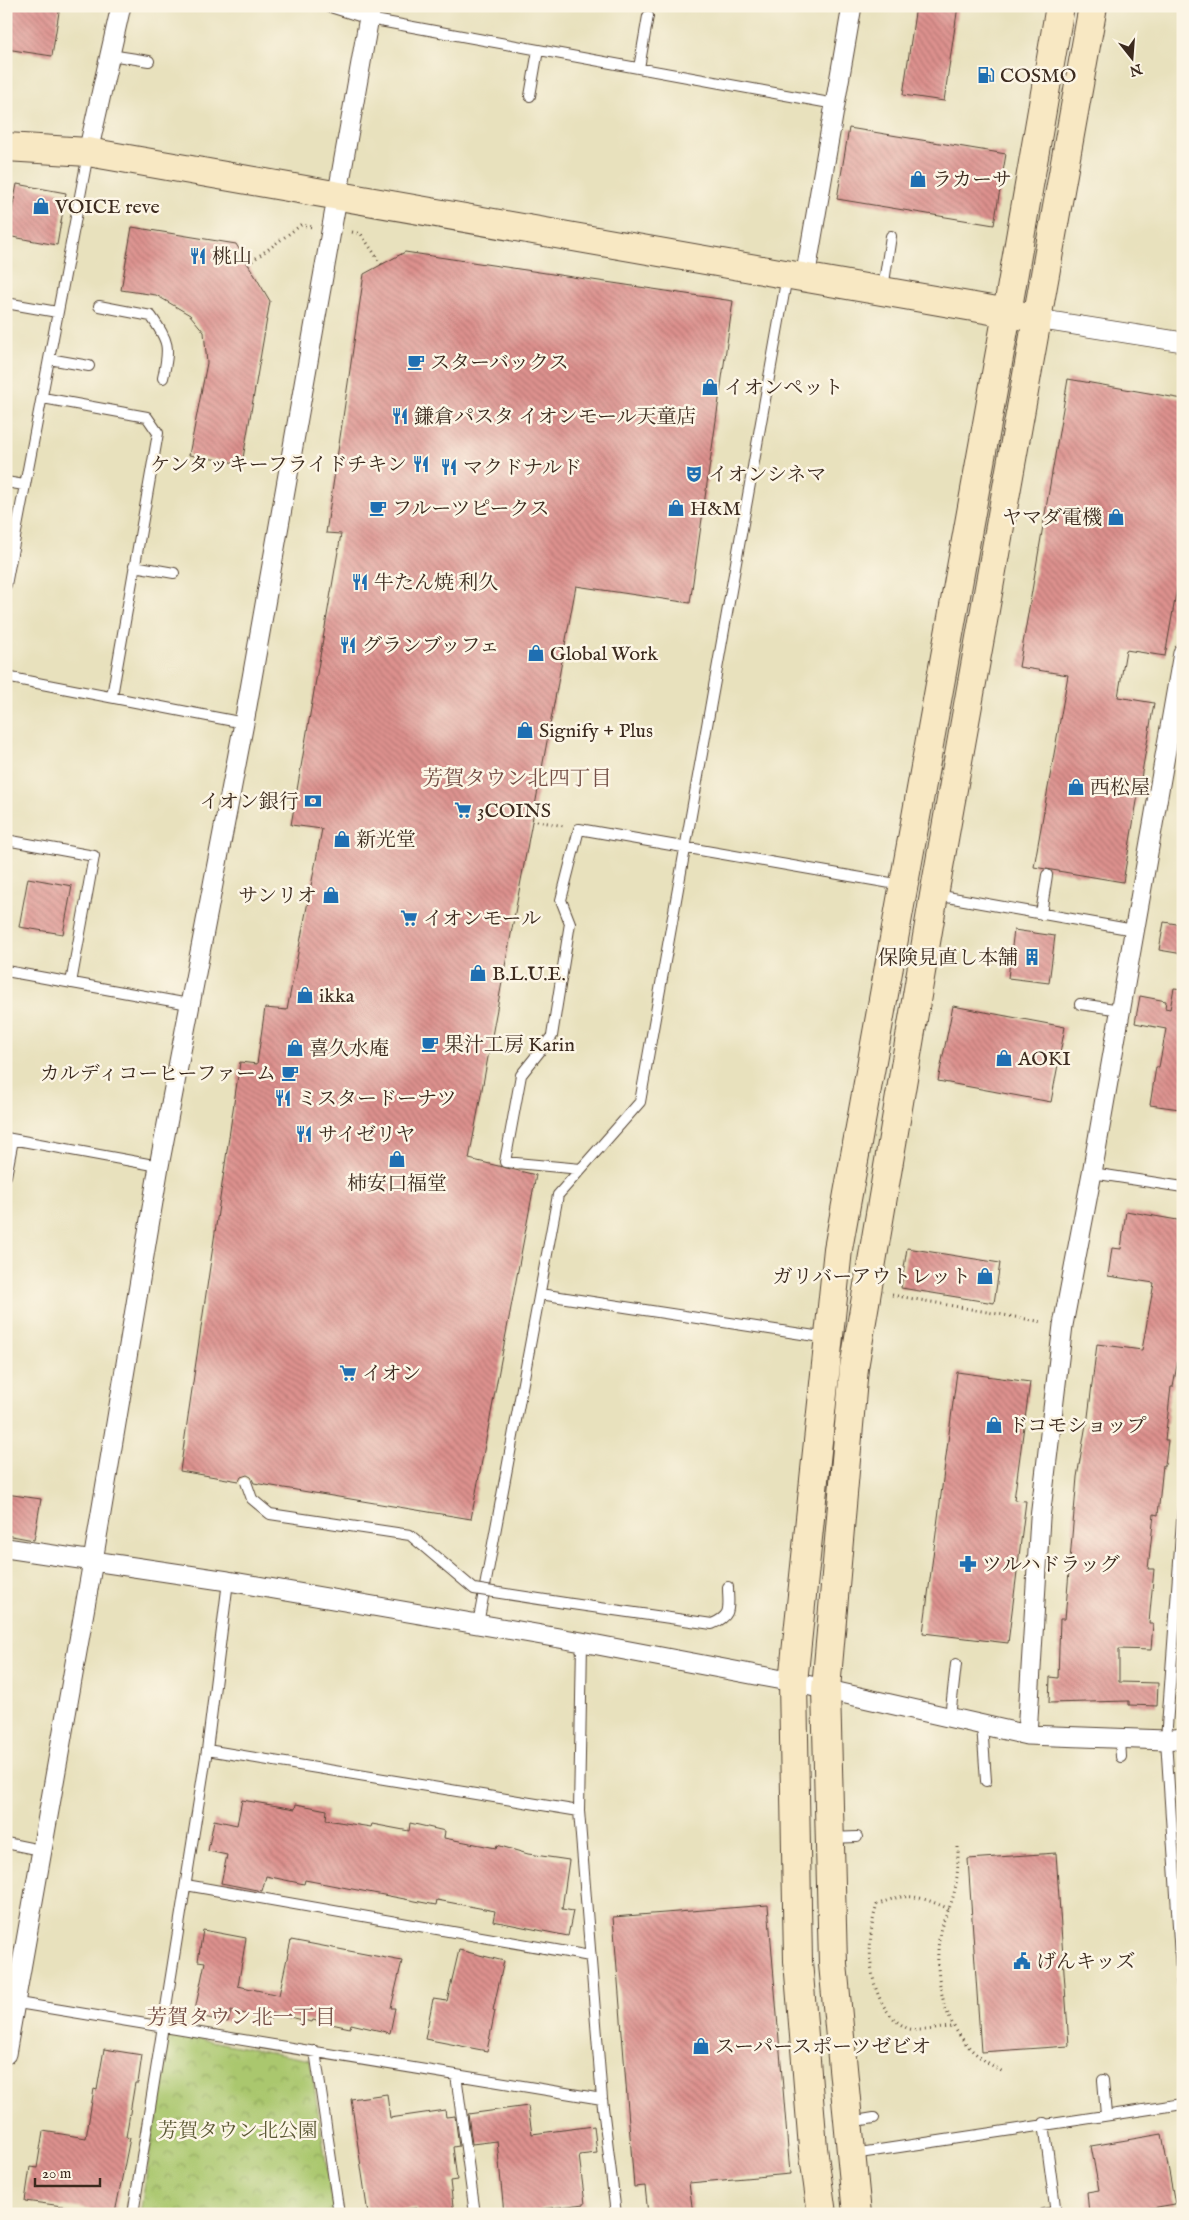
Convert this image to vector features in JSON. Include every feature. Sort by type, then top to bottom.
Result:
[{"type":"street","points":[[88,152],[121,6]]},
{"type":"street","points":[[796,276],[835,104],[852,6]]},
{"type":"street","points":[[822,2214],[813,2148],[798,1961],[793,1682],[828,1338],[838,1249],[1007,313],[1060,6]]},
{"type":"street","points":[[857,2214],[833,1964],[826,1689],[854,1368],[934,895],[1093,6]]},
{"type":"street","points":[[6,2054],[10,2001],[93,1561],[159,1166],[244,722],[370,13]]},
{"type":"street","points":[[6,147],[88,152],[337,194],[883,292],[1183,342]]},
{"type":"street","points":[[1027,1735],[1040,1518],[1063,1325],[1092,1173],[1134,930],[1180,692],[1183,653]]},
{"type":"street","points":[[6,1548],[228,1581],[582,1642],[793,1682],[1027,1735],[1120,1747],[1174,1739]]},
{"type":"lane","points":[[327,6],[370,13],[538,50],[835,104]]},
{"type":"lane","points":[[639,68],[648,16]]},
{"type":"lane","points":[[530,96],[538,50]]},
{"type":"lane","points":[[110,55],[149,61]]},
{"type":"lane","points":[[6,585],[24,485],[43,398],[57,312],[88,152]]},
{"type":"lane","points":[[883,292],[891,236]]},
{"type":"lane","points":[[478,1624],[558,1196],[640,1102],[685,848],[796,276]]},
{"type":"lane","points":[[6,303],[57,312]]},
{"type":"lane","points":[[99,306],[151,316],[164,334],[169,351],[163,378]]},
{"type":"lane","points":[[49,359],[89,366]]},
{"type":"lane","points":[[43,398],[147,417],[158,433],[112,696]]},
{"type":"lane","points":[[6,482],[24,485]]},
{"type":"lane","points":[[134,566],[174,573]]},
{"type":"lane","points":[[6,678],[112,696],[244,722]]},
{"type":"lane","points":[[581,1169],[506,1162],[521,1075],[552,1036],[570,922],[561,900],[579,829],[903,885]]},
{"type":"lane","points":[[6,840],[94,856],[71,983]]},
{"type":"lane","points":[[1041,914],[1047,875]]},
{"type":"lane","points":[[934,895],[1134,930]]},
{"type":"lane","points":[[6,971],[189,1004]]},
{"type":"lane","points":[[1080,1004],[1121,1010]]},
{"type":"lane","points":[[6,1176],[10,1139],[159,1166]]},
{"type":"lane","points":[[1092,1173],[1183,1187]]},
{"type":"lane","points":[[540,1294],[828,1338]]},
{"type":"lane","points":[[246,1482],[252,1499],[270,1514],[410,1535],[474,1589],[712,1624],[724,1618],[728,1612],[728,1588]]},
{"type":"lane","points":[[1183,1507],[1174,1739],[1183,2003]]},
{"type":"lane","points":[[132,2214],[164,2026],[207,1750],[228,1581]]},
{"type":"lane","points":[[582,1642],[579,1811],[602,2099],[616,2214]]},
{"type":"lane","points":[[950,1717],[956,1664]]},
{"type":"lane","points":[[982,1724],[986,1781]]},
{"type":"lane","points":[[207,1750],[579,1811]]},
{"type":"lane","points":[[830,1838],[857,1837]]},
{"type":"lane","points":[[6,1843],[40,1850]]},
{"type":"lane","points":[[186,1886],[590,1956]]},
{"type":"lane","points":[[10,2001],[602,2099]]},
{"type":"lane","points":[[315,2051],[339,2214]]},
{"type":"lane","points":[[456,2075],[475,2214]]},
{"type":"lane","points":[[1102,2080],[1106,2114]]},
{"type":"lane","points":[[850,2155],[1044,2123],[1183,2104]]},
{"type":"lane","points":[[847,2122],[874,2118]]},
{"type":"lane","points":[[1043,2214],[1056,2213],[1044,2123]]},
{"type":"path","points":[[532,820],[579,829]]},
{"type":"path","points":[[867,1291],[1063,1325]]},
{"type":"path","points":[[958,1847],[953,1899],[940,1930],[938,1970],[943,1995],[954,2028],[979,2057],[1003,2072]]},
{"type":"path","points":[[949,1909],[915,1896],[891,1898],[877,1905],[871,1923],[870,1951],[876,1987],[890,2014],[905,2027],[914,2029],[954,2028]]},
{"type":"green space","name":"芳賀タウン北公園","points":[[169,2033],[310,2060],[334,2214],[140,2214]]},
{"type":"building","points":[[6,6],[60,6],[52,56],[6,49]]},
{"type":"building","points":[[916,6],[958,6],[944,101],[903,95]]},
{"type":"building","points":[[849,128],[1006,154],[994,225],[837,199]]},
{"type":"building","points":[[17,184],[66,193],[57,245],[7,236]]},
{"type":"building","points":[[132,227],[236,244],[270,301],[242,464],[189,455],[207,363],[204,332],[190,315],[156,295],[121,290]]},
{"type":"building","name":"イオンモール","points":[[405,252],[733,301],[690,603],[576,586],[469,1159],[536,1175],[471,1519],[254,1483],[251,1477],[247,1475],[241,1477],[239,1481],[180,1471],[240,1062],[257,1064],[265,1008],[287,1010],[322,829],[291,825],[341,534],[326,533],[364,274]]},
{"type":"building","points":[[1068,379],[1183,399],[1183,554],[1165,656],[1126,650],[1118,697],[1154,703],[1123,882],[1034,867],[1068,675],[1019,667]]},
{"type":"building","points":[[28,878],[72,886],[63,934],[19,927]]},
{"type":"building","points":[[1164,922],[1183,925],[1183,954],[1159,950]]},
{"type":"building","name":"保険見直し本舗","points":[[1014,930],[1055,936],[1049,983],[1008,978]]},
{"type":"building","points":[[1174,988],[1183,989],[1183,1088],[1180,1109],[1150,1105],[1156,1067],[1159,1067],[1166,1029],[1135,1023],[1140,996],[1166,1001],[1165,1008],[1170,1009]]},
{"type":"building","points":[[953,1006],[1065,1027],[1051,1102],[938,1081]]},
{"type":"building","points":[[1126,1211],[1183,1221],[1183,1332],[1173,1387],[1171,1387],[1165,1440],[1168,1440],[1165,1465],[1163,1465],[1158,1515],[1154,1514],[1148,1569],[1154,1569],[1149,1623],[1153,1623],[1151,1650],[1119,1649],[1119,1682],[1158,1683],[1157,1706],[1129,1705],[1129,1701],[1049,1703],[1050,1677],[1058,1678],[1060,1619],[1065,1619],[1077,1477],[1087,1425],[1097,1344],[1142,1350],[1154,1283],[1108,1276],[1112,1248],[1121,1249]]},
{"type":"building","points":[[907,1248],[1000,1263],[994,1303],[901,1288]]},
{"type":"building","points":[[957,1372],[1030,1382],[1014,1500],[1026,1501],[1008,1643],[923,1633]]},
{"type":"building","points":[[6,1494],[41,1499],[34,1540],[6,1535]]},
{"type":"building","points":[[242,1800],[295,1809],[296,1804],[327,1810],[326,1820],[371,1827],[372,1824],[409,1831],[410,1823],[445,1831],[444,1838],[496,1848],[497,1845],[528,1854],[569,1860],[562,1909],[573,1911],[568,1936],[493,1921],[495,1911],[437,1900],[436,1905],[305,1880],[304,1884],[266,1876],[262,1891],[221,1883],[227,1855],[208,1851],[214,1820],[237,1825]]},
{"type":"building","points":[[1056,1853],[1069,2046],[981,2052],[968,1859]]},
{"type":"building","name":"スーパースポーツゼビオ","points":[[768,1905],[790,2174],[689,2183],[693,2214],[648,2214],[645,2186],[634,2187],[613,1917]]},
{"type":"building","points":[[203,1930],[246,1938],[238,1986],[279,1995],[291,1940],[402,1961],[391,2008],[395,2008],[390,2033],[351,2024],[350,2028],[272,2013],[271,2019],[231,2011],[228,2022],[194,2015],[205,1962],[198,1961]]},
{"type":"building","points":[[459,1950],[504,1961],[493,2010],[495,2011],[487,2051],[425,2039],[433,1999],[447,2001]]},
{"type":"building","points":[[104,2049],[142,2055],[138,2083],[135,2083],[126,2137],[130,2138],[115,2213],[25,2201],[30,2167],[37,2168],[43,2131],[86,2138],[94,2089],[97,2090]]},
{"type":"building","points":[[387,2094],[390,2118],[445,2110],[446,2117],[455,2116],[459,2146],[453,2147],[457,2180],[450,2181],[454,2214],[417,2214],[416,2208],[368,2214],[351,2099]]},
{"type":"building","points":[[528,2106],[532,2134],[594,2126],[597,2153],[579,2155],[585,2204],[541,2209],[541,2214],[504,2214],[497,2141],[472,2144],[468,2114]]},
{"type":"building","points":[[1162,2134],[1175,2204],[1116,2214],[1089,2214],[1087,2192],[1099,2190],[1091,2146]]},
{"type":"place","name":"COSMO","points":[[986,75]]},
{"type":"place","name":"ラカーサ","points":[[918,179]]},
{"type":"place","name":"VOICE reve","points":[[41,206]]},
{"type":"place","name":"桃山","points":[[198,256]]},
{"type":"place","name":"スターバックス","points":[[416,362]]},
{"type":"place","name":"イオンペット","points":[[710,387]]},
{"type":"place","name":"鎌倉パスタ イオンモール天童店","points":[[400,416]]},
{"type":"place","name":"ケンタッキーフライドチキン","points":[[421,464]]},
{"type":"place","name":"マクドナルド","points":[[449,467]]},
{"type":"place","name":"イオンシネマ","points":[[694,474]]},
{"type":"place","name":"フルーツピークス","points":[[378,508]]},
{"type":"place","name":"H&M","points":[[676,508]]},
{"type":"place","name":"ヤマダ電機","points":[[1116,517]]},
{"type":"place","name":"牛たん焼 利久","points":[[360,582]]},
{"type":"place","name":"グランブッフェ","points":[[348,645]]},
{"type":"place","name":"Global Work","points":[[536,653]]},
{"type":"place","name":"Signify + Plus","points":[[525,730]]},
{"type":"place","name":"西松屋","points":[[1076,787]]},
{"type":"place","name":"イオン銀行","points":[[313,801]]},
{"type":"place","name":"3COINS","points":[[463,810]]},
{"type":"place","name":"新光堂","points":[[342,839]]},
{"type":"place","name":"サンリオ","points":[[331,895]]},
{"type":"place","name":"イオンモール","points":[[409,918]]},
{"type":"place","name":"保険見直し本舗","points":[[1032,957]]},
{"type":"place","name":"B.L.U.E.","points":[[478,973]]},
{"type":"place","name":"ikka","points":[[305,995]]},
{"type":"place","name":"果汁工房 Karin","points":[[430,1044]]},
{"type":"place","name":"喜久水庵","points":[[295,1048]]},
{"type":"place","name":"AOKI","points":[[1004,1058]]},
{"type":"place","name":"カルディコーヒーファーム","points":[[290,1073]]},
{"type":"place","name":"ミスタードーナツ","points":[[283,1098]]},
{"type":"place","name":"サイゼリヤ","points":[[304,1134]]},
{"type":"place","name":"柿安口福堂","points":[[397,1159]]},
{"type":"place","name":"ガリバーアウトレット","points":[[985,1276]]},
{"type":"place","name":"イオン","points":[[348,1373]]},
{"type":"place","name":"ドコモショップ","points":[[994,1425]]},
{"type":"place","name":"ツルハドラッグ","points":[[968,1564]]},
{"type":"place","name":"げんキッズ","points":[[1022,1961]]},
{"type":"place","name":"スーパースポーツゼビオ","points":[[701,2046]]},
{"type":"district","name":"芳賀タウン北四丁目","points":[[517,778]]},
{"type":"district","name":"芳賀タウン北一丁目","points":[[241,2017]]}]
